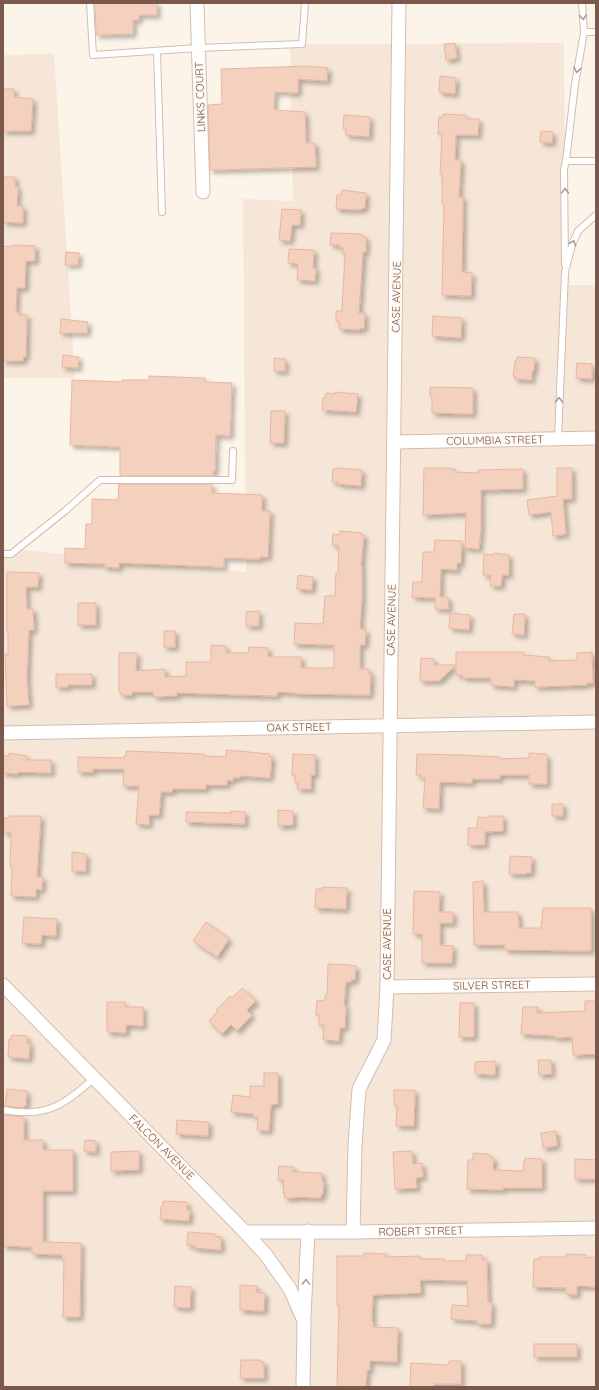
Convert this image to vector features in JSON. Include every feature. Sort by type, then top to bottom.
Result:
[{"type":"street","name":"LINKS COURT","points":[[197,3],[203,192]]},
{"type":"street","name":"CASE AVENUE","points":[[353,1232],[355,1145],[359,1089],[384,1040],[387,987],[399,3]]},
{"type":"street","name":"COLUMBIA STREET","points":[[394,442],[596,438]]},
{"type":"street","name":"OAK STREET","points":[[3,733],[596,722]]},
{"type":"street","name":"SILVER STREET","points":[[387,987],[596,984]]},
{"type":"street","name":"FALCON AVENUE","points":[[3,985],[266,1255],[290,1289],[304,1320]]},
{"type":"street","name":"ROBERT STREET","points":[[245,1232],[353,1232],[596,1228]]},
{"type":"street","name":"FALCON AVENUE","points":[[304,1387],[304,1320],[308,1231]]},
{"type":"lane","points":[[90,3],[92,55],[198,48],[302,44],[305,3]]},
{"type":"lane","points":[[197,3],[206,3]]},
{"type":"lane","points":[[558,439],[565,272],[564,169],[575,84],[584,32],[582,3]]},
{"type":"lane","points":[[584,32],[596,32]]},
{"type":"lane","points":[[157,51],[162,212]]},
{"type":"lane","points":[[566,161],[596,161]]},
{"type":"lane","points":[[565,272],[572,245],[578,231],[596,215]]},
{"type":"lane","points":[[3,554],[11,554],[65,511],[100,480],[232,480],[233,451]]},
{"type":"lane","points":[[3,1110],[20,1113],[34,1113],[51,1109],[79,1093],[94,1078]]},
{"type":"shaded area","points":[[564,43],[566,285],[596,285],[596,1387],[3,1387],[3,548],[246,572],[243,199],[293,201],[290,44]]},
{"type":"shaded area","points":[[54,54],[75,378],[3,378],[3,55]]},
{"type":"building","points":[[95,3],[157,3],[157,15],[139,15],[139,20],[133,20],[133,34],[96,35]]},
{"type":"building","points":[[455,43],[457,58],[446,60],[444,44]]},
{"type":"building","points":[[309,66],[328,68],[327,81],[298,79],[298,93],[275,92],[274,110],[305,112],[306,143],[315,143],[316,167],[210,170],[208,105],[222,104],[221,69]]},
{"type":"building","points":[[440,76],[456,78],[455,94],[439,92]]},
{"type":"building","points":[[3,89],[14,89],[14,97],[33,99],[31,131],[3,131]]},
{"type":"building","points":[[443,114],[466,115],[466,119],[479,119],[478,135],[456,135],[455,160],[461,160],[459,197],[463,197],[462,272],[472,273],[471,296],[442,295],[444,204],[442,204],[442,174],[440,174],[442,134],[438,134],[439,117],[443,117]]},
{"type":"building","points":[[344,115],[370,117],[369,137],[346,135],[346,129],[343,129]]},
{"type":"building","points":[[541,131],[553,132],[552,143],[540,142]]},
{"type":"building","points":[[3,177],[15,177],[15,187],[18,187],[17,206],[23,206],[23,223],[3,222]]},
{"type":"building","points":[[342,190],[366,193],[365,208],[362,208],[361,210],[336,209],[337,195],[341,195]]},
{"type":"building","points":[[282,209],[301,210],[300,225],[292,225],[290,241],[279,240]]},
{"type":"building","points":[[331,233],[362,234],[362,237],[366,237],[366,252],[363,252],[359,313],[365,313],[364,329],[339,329],[340,322],[336,321],[336,311],[342,311],[345,254],[342,254],[343,248],[339,247],[339,245],[330,245]]},
{"type":"building","points":[[13,245],[35,246],[35,261],[26,261],[25,288],[17,288],[16,312],[19,312],[19,315],[27,315],[26,357],[23,357],[23,361],[3,361],[3,246],[13,247]]},
{"type":"building","points":[[289,249],[314,250],[313,268],[316,268],[315,281],[297,280],[298,264],[288,263]]},
{"type":"building","points":[[66,252],[79,253],[78,265],[65,265]]},
{"type":"building","points":[[433,316],[462,318],[461,338],[432,336]]},
{"type":"building","points":[[61,319],[88,322],[87,333],[60,333]]},
{"type":"building","points":[[63,355],[79,357],[78,368],[62,367]]},
{"type":"building","points":[[517,357],[535,358],[534,371],[532,371],[532,380],[515,379],[515,376],[513,376]]},
{"type":"building","points":[[274,358],[285,359],[285,371],[274,371]]},
{"type":"building","points":[[577,363],[592,364],[592,379],[576,378]]},
{"type":"building","points":[[149,376],[205,378],[205,382],[232,383],[230,436],[216,435],[215,471],[213,471],[213,476],[120,476],[120,447],[70,445],[72,380],[122,382],[122,380],[149,380]]},
{"type":"building","points":[[430,387],[473,388],[473,414],[432,413]]},
{"type":"building","points":[[335,392],[358,394],[356,412],[322,410],[323,398],[325,398],[326,393],[335,394]]},
{"type":"building","points":[[271,411],[285,411],[284,443],[270,443]]},
{"type":"building","points":[[340,468],[362,470],[361,486],[332,482],[333,469]]},
{"type":"building","points":[[424,468],[450,468],[455,469],[455,472],[478,473],[479,470],[523,469],[523,489],[481,490],[481,529],[479,549],[465,548],[466,513],[423,515]]},
{"type":"building","points":[[557,468],[572,468],[572,499],[563,499],[566,534],[553,536],[551,512],[529,515],[527,500],[557,496]]},
{"type":"building","points":[[119,484],[212,484],[212,493],[262,495],[262,511],[270,511],[268,557],[260,557],[260,559],[224,558],[224,567],[119,563],[119,568],[104,567],[105,564],[65,563],[65,548],[85,549],[86,524],[92,524],[92,499],[118,500]]},
{"type":"building","points":[[340,531],[362,533],[361,535],[364,535],[361,566],[362,598],[360,628],[366,630],[365,645],[360,645],[360,669],[369,669],[369,674],[371,674],[370,695],[295,694],[278,692],[277,696],[177,693],[177,696],[154,697],[153,692],[132,692],[132,695],[121,695],[121,692],[119,692],[119,653],[137,653],[136,671],[165,669],[165,677],[186,676],[186,662],[211,662],[211,645],[226,646],[226,653],[248,653],[249,647],[268,648],[268,657],[301,657],[301,668],[334,668],[334,645],[294,644],[295,623],[323,624],[325,596],[335,596],[339,546],[332,545],[333,534],[340,535]]},
{"type":"building","points":[[435,540],[462,541],[461,563],[457,563],[457,570],[441,569],[440,597],[448,597],[449,609],[435,609],[435,598],[412,597],[413,582],[422,582],[423,552],[434,552]]},
{"type":"building","points":[[494,553],[509,555],[509,575],[502,575],[501,586],[490,586],[491,575],[483,575],[484,554],[493,555]]},
{"type":"building","points":[[7,572],[39,573],[38,587],[26,587],[27,609],[33,609],[34,630],[29,630],[27,679],[29,705],[7,706],[5,654],[8,654]]},
{"type":"building","points":[[298,575],[313,577],[312,590],[297,589]]},
{"type":"building","points":[[78,603],[96,603],[96,625],[78,625]]},
{"type":"building","points":[[259,611],[259,626],[246,626],[246,612]]},
{"type":"building","points":[[450,613],[470,615],[469,630],[449,628]]},
{"type":"building","points":[[514,614],[525,614],[524,635],[512,634]]},
{"type":"building","points":[[164,631],[175,631],[175,647],[164,647]]},
{"type":"building","points":[[456,652],[523,652],[523,655],[549,657],[549,661],[577,660],[577,653],[592,652],[593,683],[587,683],[587,685],[535,687],[535,681],[514,680],[514,687],[491,685],[491,678],[463,678],[463,675],[456,675]]},
{"type":"building","points":[[421,658],[434,659],[434,665],[456,665],[439,681],[420,681]]},
{"type":"building","points":[[56,674],[92,674],[92,685],[68,685],[68,687],[56,687]]},
{"type":"building","points":[[226,750],[270,754],[269,757],[272,757],[270,778],[240,776],[240,778],[233,778],[233,781],[227,780],[227,785],[206,785],[206,789],[173,789],[172,792],[161,792],[159,815],[149,815],[149,825],[136,824],[139,786],[123,786],[124,769],[93,769],[93,772],[78,772],[78,757],[124,758],[124,756],[126,756],[126,751],[204,754],[204,756],[226,757]]},
{"type":"building","points":[[9,753],[27,756],[27,760],[51,760],[51,773],[3,773],[3,755],[9,756]]},
{"type":"building","points":[[529,753],[546,754],[547,784],[529,784],[529,775],[500,775],[500,779],[472,779],[472,783],[440,782],[439,809],[423,808],[425,778],[421,778],[421,775],[416,775],[417,754],[499,757],[499,759],[529,758]]},
{"type":"building","points":[[293,754],[315,755],[315,775],[311,775],[311,789],[297,789],[298,783],[295,783],[295,775],[292,775]]},
{"type":"building","points":[[552,804],[563,804],[563,816],[552,816]]},
{"type":"building","points":[[278,810],[293,811],[293,825],[278,826]]},
{"type":"building","points":[[231,811],[245,812],[245,824],[186,822],[186,812],[231,813]]},
{"type":"building","points":[[9,816],[41,816],[37,877],[43,877],[42,890],[36,889],[36,897],[11,896],[11,834],[10,832],[4,833],[4,818],[9,818]]},
{"type":"building","points":[[489,816],[503,816],[503,831],[485,832],[485,845],[468,845],[468,828],[477,828],[478,817],[489,818]]},
{"type":"building","points":[[72,852],[86,854],[86,871],[72,871]]},
{"type":"building","points":[[510,856],[532,857],[531,873],[509,874]]},
{"type":"building","points":[[483,881],[484,912],[518,912],[519,928],[541,928],[543,908],[591,908],[591,951],[505,950],[505,945],[474,945],[473,882]]},
{"type":"building","points":[[322,887],[347,888],[346,909],[315,908],[316,889],[322,889]]},
{"type":"building","points":[[414,891],[440,892],[439,912],[453,912],[453,923],[440,923],[440,945],[453,946],[452,963],[422,963],[422,934],[413,934]]},
{"type":"building","points":[[24,917],[57,919],[56,936],[42,935],[41,944],[22,943]]},
{"type":"building","points":[[206,922],[229,939],[217,957],[193,941]]},
{"type":"building","points":[[328,964],[356,966],[355,980],[346,982],[344,1006],[346,1006],[345,1028],[340,1028],[339,1041],[323,1040],[324,1025],[319,1025],[319,1015],[316,1015],[317,1000],[325,1001],[325,995],[327,995]]},
{"type":"building","points":[[242,988],[256,1001],[247,1010],[252,1015],[237,1031],[231,1025],[222,1034],[209,1021],[217,1012],[216,1010],[230,996],[232,998]]},
{"type":"building","points":[[585,1001],[596,1001],[596,1054],[573,1055],[572,1037],[555,1038],[555,1036],[521,1034],[523,1007],[538,1007],[537,1013],[585,1011]]},
{"type":"building","points":[[107,1002],[125,1002],[125,1007],[143,1007],[143,1026],[126,1025],[126,1033],[107,1032]]},
{"type":"building","points":[[460,1003],[474,1003],[474,1037],[459,1037]]},
{"type":"building","points":[[12,1035],[27,1036],[27,1043],[30,1043],[29,1059],[8,1056],[9,1039],[11,1039]]},
{"type":"building","points":[[538,1060],[551,1060],[552,1074],[539,1075]]},
{"type":"building","points":[[496,1061],[495,1075],[475,1074],[475,1062]]},
{"type":"building","points":[[264,1073],[278,1073],[278,1104],[271,1105],[269,1131],[257,1130],[258,1117],[253,1117],[254,1114],[231,1112],[233,1095],[250,1097],[250,1086],[264,1086]]},
{"type":"building","points":[[7,1089],[27,1091],[26,1106],[24,1106],[24,1108],[5,1106]]},
{"type":"building","points":[[394,1090],[415,1090],[414,1126],[396,1126],[397,1106],[394,1105]]},
{"type":"building","points":[[3,1116],[24,1117],[24,1140],[43,1140],[43,1150],[73,1150],[73,1191],[43,1191],[43,1242],[81,1243],[80,1317],[63,1317],[64,1259],[62,1259],[62,1255],[32,1254],[32,1247],[3,1246]]},
{"type":"building","points":[[177,1120],[209,1122],[208,1136],[176,1134]]},
{"type":"building","points":[[556,1131],[557,1146],[543,1148],[541,1133]]},
{"type":"building","points":[[85,1140],[96,1141],[96,1152],[84,1151]]},
{"type":"building","points":[[139,1151],[139,1170],[111,1171],[111,1152]]},
{"type":"building","points":[[412,1151],[413,1164],[422,1163],[423,1177],[416,1178],[417,1188],[395,1189],[393,1152]]},
{"type":"building","points":[[473,1153],[487,1154],[494,1159],[493,1170],[523,1171],[525,1158],[542,1159],[542,1188],[503,1188],[503,1190],[467,1189],[468,1160],[473,1160]]},
{"type":"building","points":[[575,1159],[596,1160],[596,1179],[575,1179]]},
{"type":"building","points":[[279,1166],[294,1167],[293,1171],[296,1172],[322,1173],[322,1181],[324,1182],[323,1194],[321,1198],[284,1198],[284,1180],[278,1180]]},
{"type":"building","points":[[163,1201],[187,1202],[187,1210],[190,1210],[189,1221],[160,1219]]},
{"type":"building","points":[[188,1232],[215,1234],[215,1236],[221,1237],[221,1250],[194,1248],[195,1246],[187,1245]]},
{"type":"building","points":[[364,1253],[387,1254],[386,1257],[420,1256],[420,1259],[444,1259],[444,1261],[466,1261],[466,1255],[482,1255],[482,1260],[487,1260],[488,1302],[492,1303],[491,1324],[477,1324],[477,1321],[451,1319],[452,1305],[468,1306],[467,1281],[420,1280],[421,1293],[373,1295],[373,1327],[398,1328],[397,1362],[370,1361],[370,1370],[367,1370],[366,1387],[337,1387],[339,1305],[337,1305],[337,1256],[364,1256]]},
{"type":"building","points":[[566,1254],[586,1255],[586,1258],[596,1257],[596,1287],[577,1286],[577,1295],[566,1294],[566,1288],[533,1287],[534,1259],[539,1259],[539,1257],[566,1257]]},
{"type":"building","points":[[240,1285],[257,1286],[256,1292],[265,1293],[264,1311],[240,1310]]},
{"type":"building","points":[[175,1286],[191,1287],[190,1308],[174,1307]]},
{"type":"building","points":[[534,1344],[577,1344],[577,1357],[534,1357]]},
{"type":"building","points":[[241,1360],[260,1360],[264,1362],[264,1378],[240,1378]]},
{"type":"building","points":[[449,1361],[461,1361],[461,1384],[434,1384],[434,1387],[410,1387],[411,1363],[448,1365]]}]
